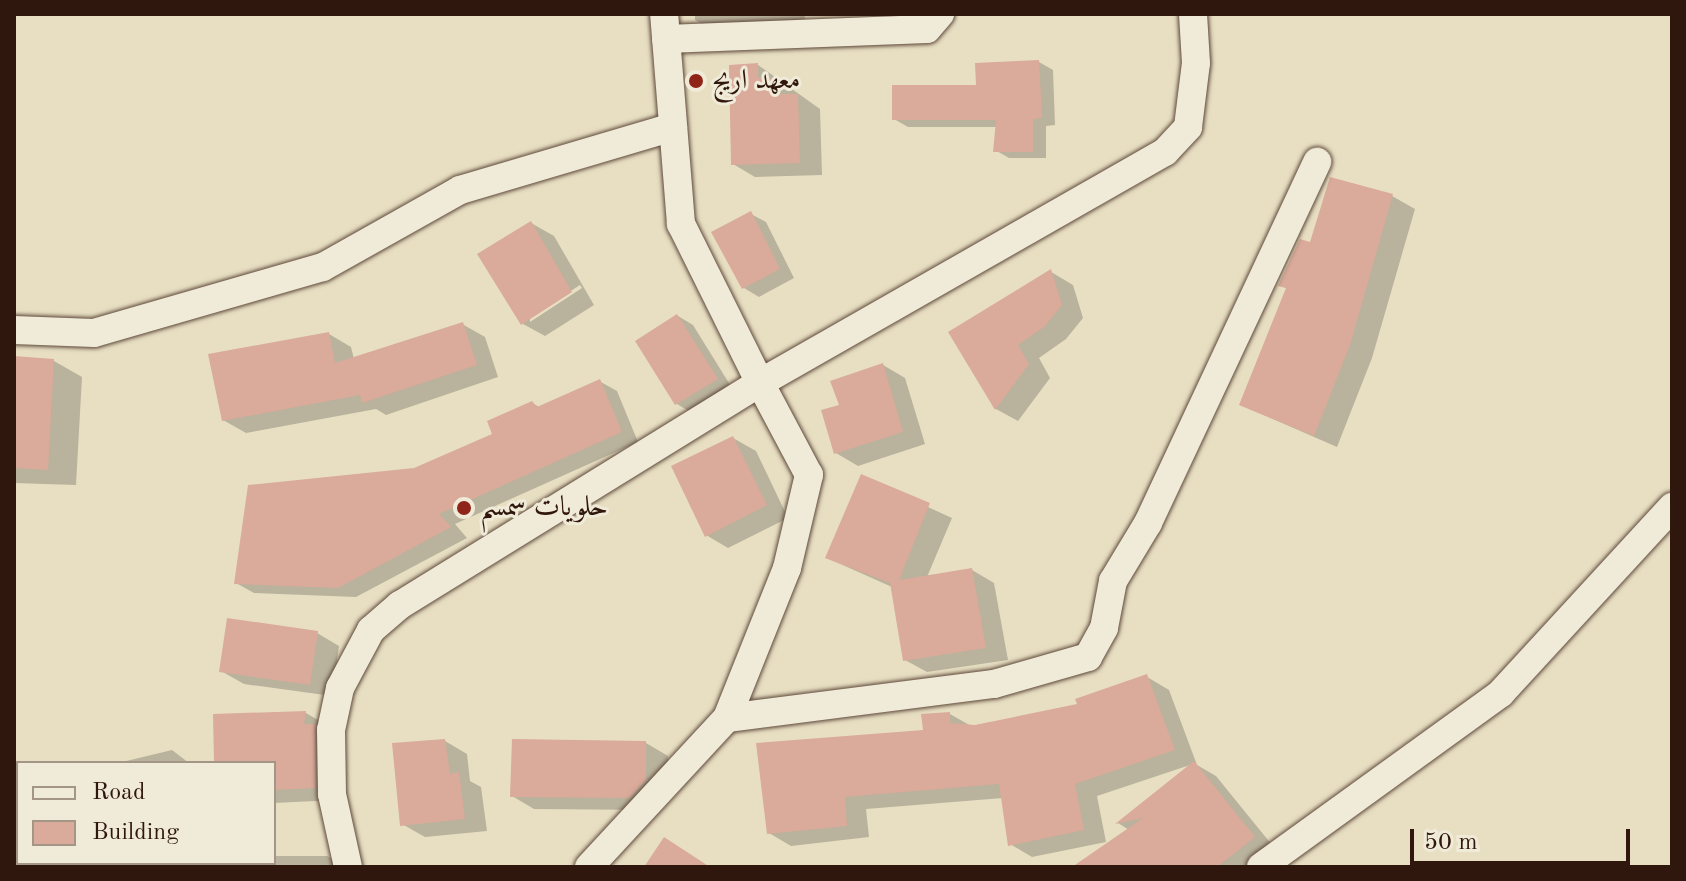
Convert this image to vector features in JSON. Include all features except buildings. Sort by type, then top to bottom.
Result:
[{"type":"street","points":[[589,867],[727,718],[787,568],[809,487],[805,463],[690,250],[681,224],[665,26],[927,29],[940,14]]},
{"type":"street","points":[[348,867],[332,794],[331,730],[340,688],[371,630],[400,605],[760,383],[1165,152],[1188,127],[1196,63],[1193,14]]},
{"type":"street","points":[[14,330],[94,333],[323,267],[460,190],[673,127]]},
{"type":"street","points":[[727,718],[994,684],[1088,657],[1104,628],[1113,581],[1148,523],[1317,162]]},
{"type":"street","points":[[1261,867],[1501,693],[1672,507]]},
{"type":"place","name":"معهد اريج","points":[[696,81]]},
{"type":"place","name":"حلويات سمسم","points":[[464,508]]}]
